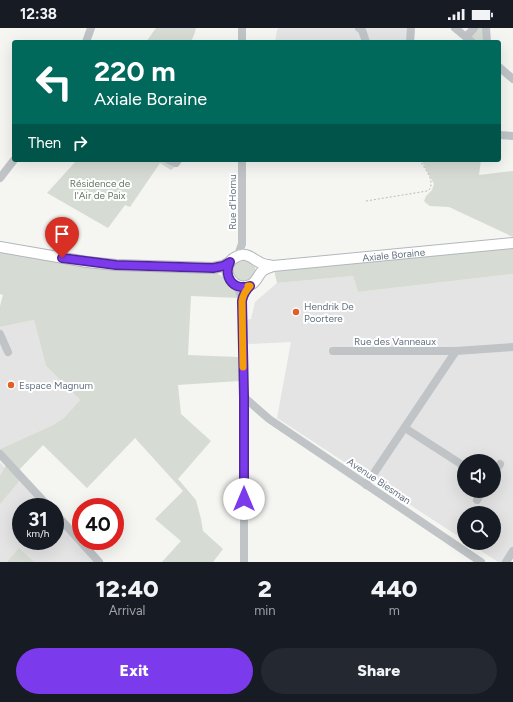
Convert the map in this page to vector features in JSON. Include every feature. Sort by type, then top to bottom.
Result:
[{"type":"main road","name":"Axiale Boraine","points":[[213,268],[223,266],[240,255],[253,258],[265,265],[273,266],[513,243]]},
{"type":"main road","points":[[0,247],[80,261],[116,265],[213,268],[219,270],[231,281],[242,287],[254,284],[261,272],[273,266]]},
{"type":"main road","points":[[253,258],[260,269],[258,278]]},
{"type":"main road","points":[[231,281],[227,272],[233,259]]},
{"type":"street","points":[[87,40],[91,28]]},
{"type":"street","points":[[242,28],[242,40]]},
{"type":"street","points":[[359,28],[362,30],[365,40]]},
{"type":"street","points":[[410,40],[411,28]]},
{"type":"street","points":[[455,28],[469,39],[474,28]]},
{"type":"street","points":[[486,28],[486,40]]},
{"type":"street","points":[[501,69],[513,79]]},
{"type":"street","points":[[501,135],[513,136]]},
{"type":"street","points":[[0,178],[12,162]]},
{"type":"street","name":"Rue d'Hornu","points":[[242,162],[242,244]]},
{"type":"street","points":[[242,244],[247,253],[253,258]]},
{"type":"street","points":[[233,259],[239,252],[242,244]]},
{"type":"street","points":[[231,281],[237,287],[242,301],[244,397],[244,562]]},
{"type":"street","points":[[242,301],[246,290],[250,286]]},
{"type":"street","points":[[0,334],[8,352]]},
{"type":"street","name":"Rue des Vanneaux","points":[[333,351],[456,351],[513,347]]},
{"type":"street","points":[[366,485],[406,428],[456,351]]},
{"type":"street","name":"Avenue Biesman","points":[[244,397],[266,416],[481,562]]},
{"type":"street","name":"Avenue Biesman","points":[[244,410],[266,416]]},
{"type":"street","points":[[406,428],[457,461]]},
{"type":"street","points":[[0,454],[41,498]]},
{"type":"street","points":[[64,523],[99,562]]},
{"type":"street","points":[[506,562],[513,551]]},
{"type":"path","points":[[366,201],[427,191],[430,189],[432,184],[431,179],[420,162]]},
{"type":"shaded area","points":[[279,28],[415,28],[414,40],[275,40],[277,30]]},
{"type":"shaded area","points":[[513,274],[513,556],[509,562],[498,562],[480,550],[501,550],[501,506],[457,506],[457,535],[277,418],[291,342],[248,344],[246,320],[251,319],[255,302],[277,283],[353,276],[358,292]]},
{"type":"shaded area","points":[[34,320],[46,366],[80,400],[64,418],[53,425],[0,449],[0,327]]},
{"type":"shaded area","points":[[0,462],[5,468],[42,498],[12,498],[12,550],[64,550],[64,519],[72,528],[72,550],[91,550],[102,562],[0,562]]},
{"type":"green space","points":[[156,28],[196,28],[192,40],[147,40]]},
{"type":"green space","points":[[477,28],[486,28],[487,40],[470,40],[468,38]]},
{"type":"green space","name":"Résidence de l'Air de Paix","points":[[75,162],[181,162],[171,170],[160,163],[130,207],[125,205],[108,228],[47,193]]},
{"type":"green space","points":[[422,162],[481,162],[479,175],[513,171],[513,237],[449,207],[430,206],[427,204],[424,201],[426,196],[432,190],[434,184]]},
{"type":"green space","points":[[513,243],[513,274],[358,292],[353,276],[277,283],[273,266]]},
{"type":"green space","points":[[0,251],[217,273],[227,281],[234,290],[239,298],[191,296],[188,355],[238,357],[239,381],[178,385],[181,414],[211,441],[178,479],[196,500],[203,531],[223,549],[213,562],[162,562],[181,541],[155,519],[183,491],[135,438],[87,488],[43,445],[17,472],[0,454],[0,449],[53,425],[64,418],[80,400],[46,366],[34,320],[0,327],[0,306],[3,295],[0,294]]},
{"type":"green space","points":[[242,258],[253,262],[255,272],[251,280],[240,282],[232,274],[232,266]]},
{"type":"green space","points":[[6,465],[20,480],[0,504],[0,476]]},
{"type":"green space","points":[[17,550],[21,550],[34,562],[7,562]]},
{"type":"slow traffic","points":[[243,367],[242,301],[246,290],[250,286],[248,286]]},
{"type":"place","name":"Hendrik De Poortere","points":[[296,312]]},
{"type":"place","name":"Espace Magnum","points":[[11,385]]},
{"type":"route","points":[[62,258],[141,267],[213,268],[223,266],[230,262],[227,272],[231,281],[237,286],[250,286],[246,290],[242,301],[244,499]]}]
